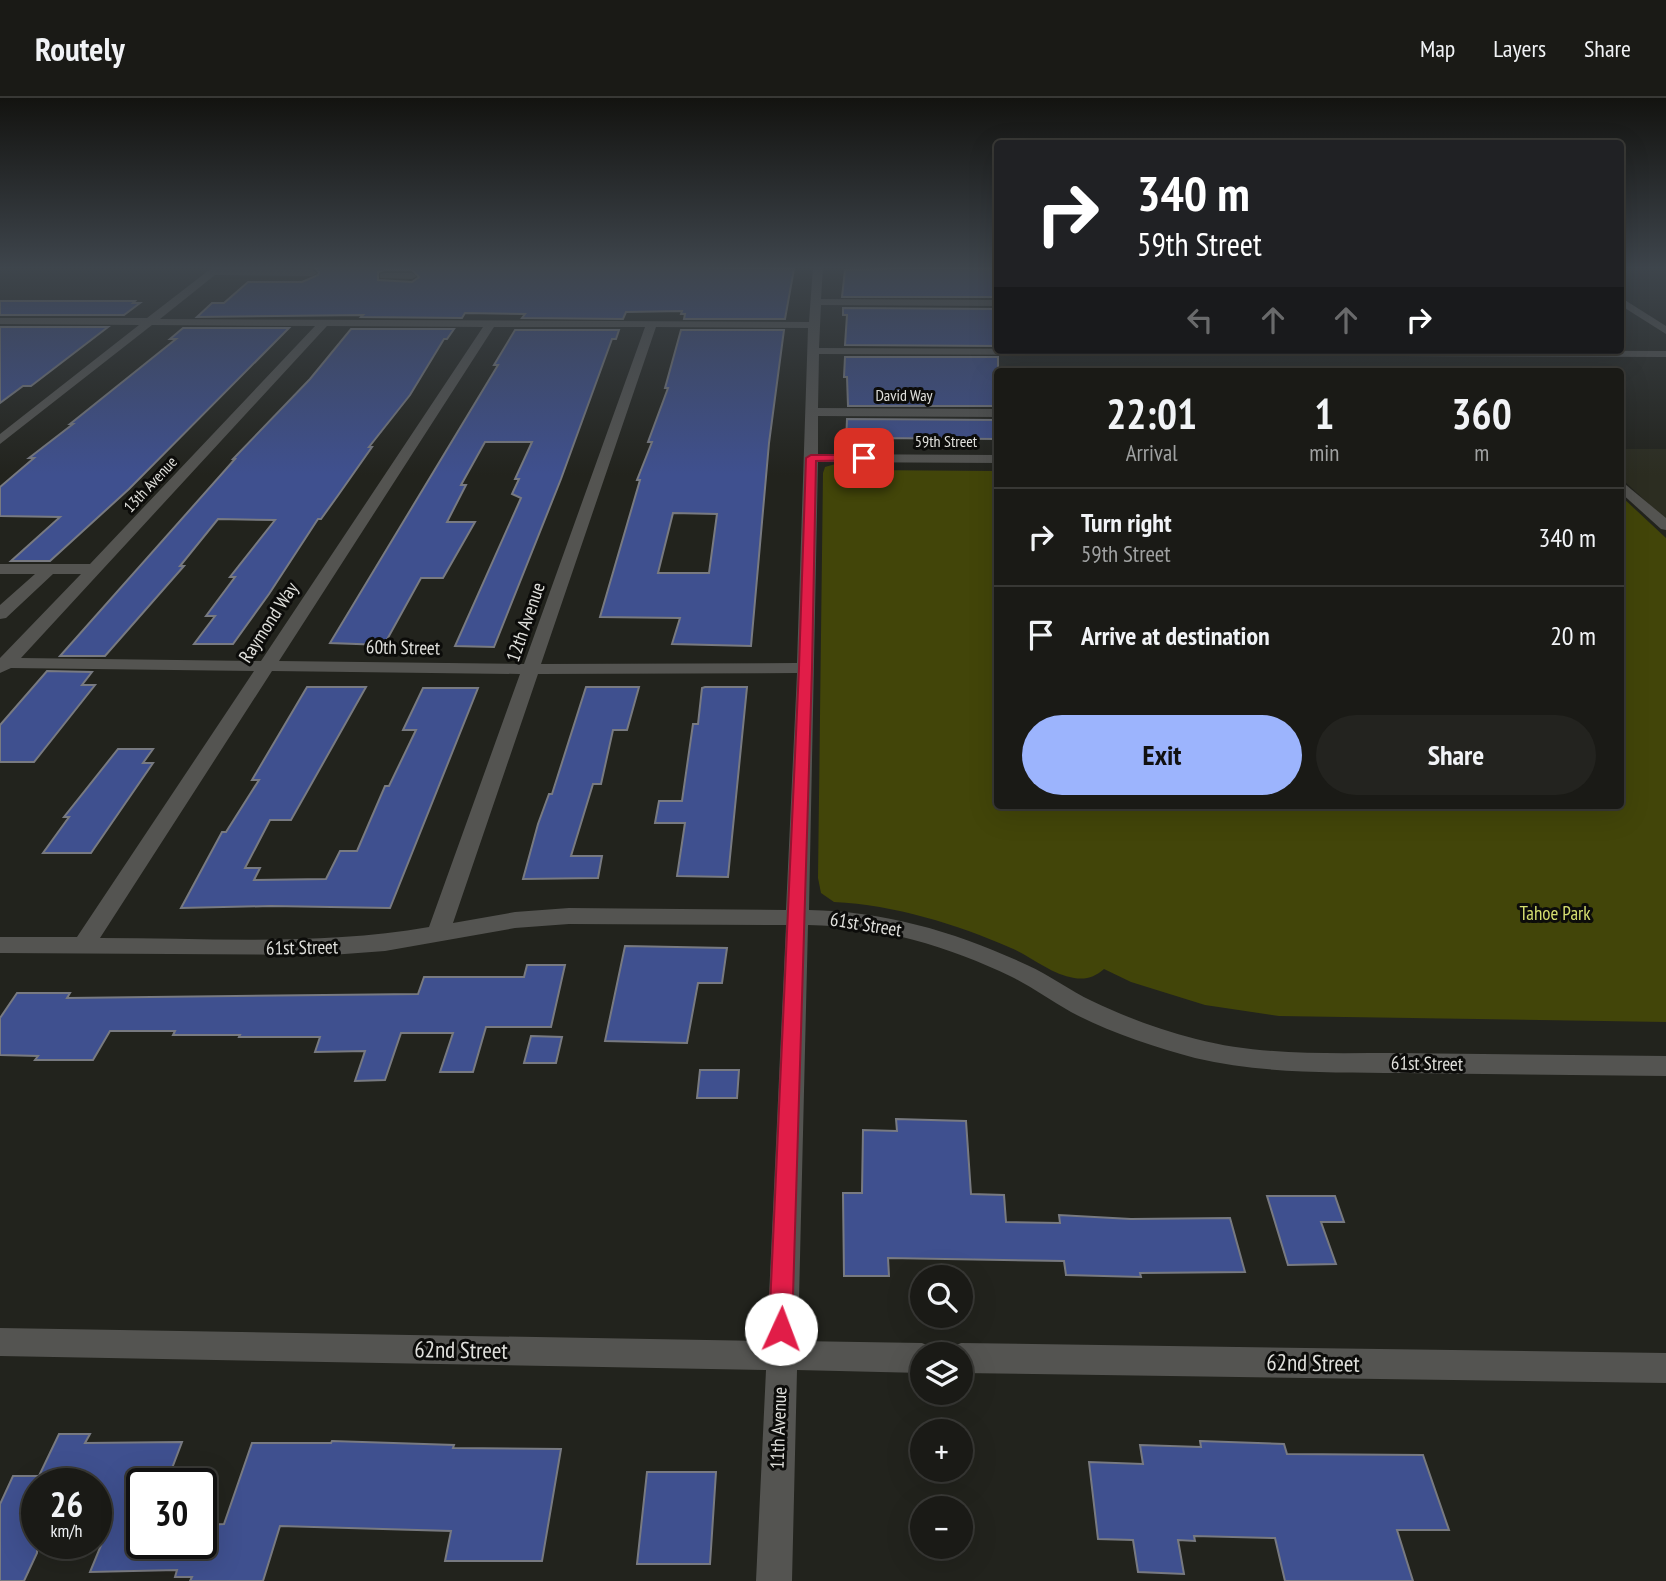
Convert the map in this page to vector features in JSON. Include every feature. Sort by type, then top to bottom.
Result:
[{"type":"street","points":[[0,440],[131,336]]},
{"type":"street","name":"13th Avenue","points":[[2,666],[312,336]]},
{"type":"street","name":"Raymond Way","points":[[82,946],[482,336]]},
{"type":"street","name":"12th Avenue","points":[[438,934],[647,336]]},
{"type":"street","name":"11th Avenue","points":[[774,1581],[806,668],[814,336]]},
{"type":"street","points":[[814,351],[994,353]]},
{"type":"street","points":[[1171,354],[1666,354]]},
{"type":"street","name":"David Way","points":[[811,412],[994,413]]},
{"type":"street","name":"59th Street","points":[[811,458],[994,459]]},
{"type":"street","points":[[1624,488],[1666,526]]},
{"type":"street","points":[[0,569],[94,569]]},
{"type":"street","points":[[0,614],[49,569]]},
{"type":"street","name":"60th Street","points":[[2,666],[806,668]]},
{"type":"street","name":"61st Street","points":[[0,945],[331,947],[385,943],[515,920],[569,916],[796,915],[902,928],[939,939],[1022,972],[1082,1007],[1126,1026],[1195,1048],[1240,1057],[1316,1062],[1666,1066]]},
{"type":"street","name":"62nd Street","points":[[0,1342],[910,1358]]},
{"type":"street","name":"62nd Street","points":[[973,1359],[1666,1367]]},
{"type":"shaded area","points":[[1624,449],[1666,449],[1666,520],[1624,481]]},
{"type":"green space","name":"Tahoe Park","points":[[839,463],[852,464],[859,470],[994,471],[994,809],[1624,809],[1624,499],[1666,538],[1666,1022],[1279,1016],[1205,1005],[1131,982],[1104,969],[1086,978],[1066,976],[1011,948],[969,931],[880,907],[834,902],[821,893],[818,878],[825,467]]},
{"type":"building","points":[[0,336],[96,336],[31,386],[23,386],[0,403]]},
{"type":"building","points":[[173,336],[281,336],[129,489],[50,561],[11,561],[60,517],[0,516],[0,487],[34,458],[29,458],[176,339],[170,339]]},
{"type":"building","points":[[345,336],[449,336],[444,339],[410,395],[369,447],[372,447],[321,519],[318,519],[233,644],[194,644],[215,616],[206,616],[235,577],[230,577],[275,520],[218,519],[180,566],[184,566],[105,656],[60,656],[233,459],[310,379]]},
{"type":"building","points":[[511,336],[617,336],[612,339],[561,479],[494,647],[455,646],[521,498],[512,494],[519,479],[515,479],[532,442],[485,442],[461,485],[466,485],[447,522],[475,522],[443,578],[421,578],[384,645],[330,643],[498,365],[494,365]]},
{"type":"building","points":[[679,336],[783,336],[769,443],[751,646],[672,644],[680,618],[600,617],[640,480],[637,480],[652,442],[648,442],[668,388],[665,388]],"holes":[[[673,513],[717,514],[709,573],[658,573]]]},
{"type":"building","points":[[846,336],[994,336],[994,346],[845,345]]},
{"type":"building","points":[[845,357],[998,357],[998,368],[994,368],[994,406],[848,406],[847,377],[844,377]]},
{"type":"building","points":[[847,419],[994,420],[994,439],[875,438],[875,444],[846,443]]},
{"type":"building","points":[[47,671],[92,672],[82,685],[95,685],[34,762],[0,762],[0,725]]},
{"type":"building","points":[[307,687],[366,687],[291,820],[270,820],[245,868],[260,868],[254,880],[326,879],[340,851],[357,851],[385,786],[389,786],[416,730],[403,730],[423,688],[478,688],[390,908],[181,908],[222,832],[226,832],[259,780],[252,780]]},
{"type":"building","points":[[586,687],[639,687],[627,730],[613,730],[601,784],[593,784],[571,856],[602,856],[598,878],[523,879],[538,824],[549,794],[552,794]]},
{"type":"building","points":[[747,687],[728,877],[677,876],[685,823],[655,823],[659,801],[682,801],[693,724],[698,724],[702,688]]},
{"type":"building","points":[[118,749],[153,749],[143,763],[153,763],[91,853],[43,853],[69,817],[64,817]]},
{"type":"building","points":[[625,946],[727,948],[722,983],[698,983],[687,1043],[605,1041]]},
{"type":"building","points":[[527,965],[565,965],[551,1027],[486,1027],[473,1072],[440,1072],[453,1033],[401,1033],[385,1080],[355,1081],[365,1051],[315,1052],[320,1037],[239,1037],[240,1035],[173,1035],[175,1031],[110,1031],[93,1060],[35,1060],[38,1056],[0,1055],[0,1018],[17,993],[70,993],[67,998],[418,994],[424,977],[524,977]]},
{"type":"building","points":[[531,1036],[562,1037],[556,1063],[524,1063]]},
{"type":"building","points":[[700,1070],[739,1070],[737,1098],[697,1098]]},
{"type":"building","points":[[896,1119],[966,1121],[971,1194],[1004,1195],[1006,1222],[1060,1223],[1059,1215],[1131,1219],[1230,1218],[1245,1272],[1140,1273],[1141,1277],[1066,1275],[1064,1261],[888,1258],[889,1276],[844,1276],[843,1193],[862,1193],[863,1130],[897,1131]]},
{"type":"building","points":[[1267,1196],[1335,1196],[1344,1222],[1321,1222],[1336,1264],[1288,1265]]},
{"type":"building","points":[[59,1434],[90,1434],[85,1443],[182,1442],[172,1468],[126,1468],[126,1559],[217,1559],[217,1524],[224,1524],[252,1443],[332,1441],[454,1445],[453,1448],[561,1449],[542,1561],[445,1561],[451,1531],[280,1526],[263,1581],[190,1581],[192,1577],[175,1577],[177,1570],[90,1572],[95,1559],[112,1559],[112,1468],[43,1468]]},
{"type":"building","points":[[1200,1441],[1284,1444],[1287,1454],[1423,1455],[1449,1530],[1397,1530],[1413,1581],[1285,1581],[1275,1538],[1194,1536],[1195,1541],[1178,1540],[1184,1574],[1138,1572],[1133,1540],[1098,1539],[1089,1462],[1143,1464],[1140,1445],[1201,1447]]},
{"type":"building","points":[[647,1472],[716,1472],[710,1564],[637,1564]]},
{"type":"building","points":[[13,1476],[21,1476],[21,1559],[34,1559],[24,1581],[0,1581],[0,1504]]},
{"type":"route","points":[[781,1329],[806,668],[811,458],[864,458]]}]
